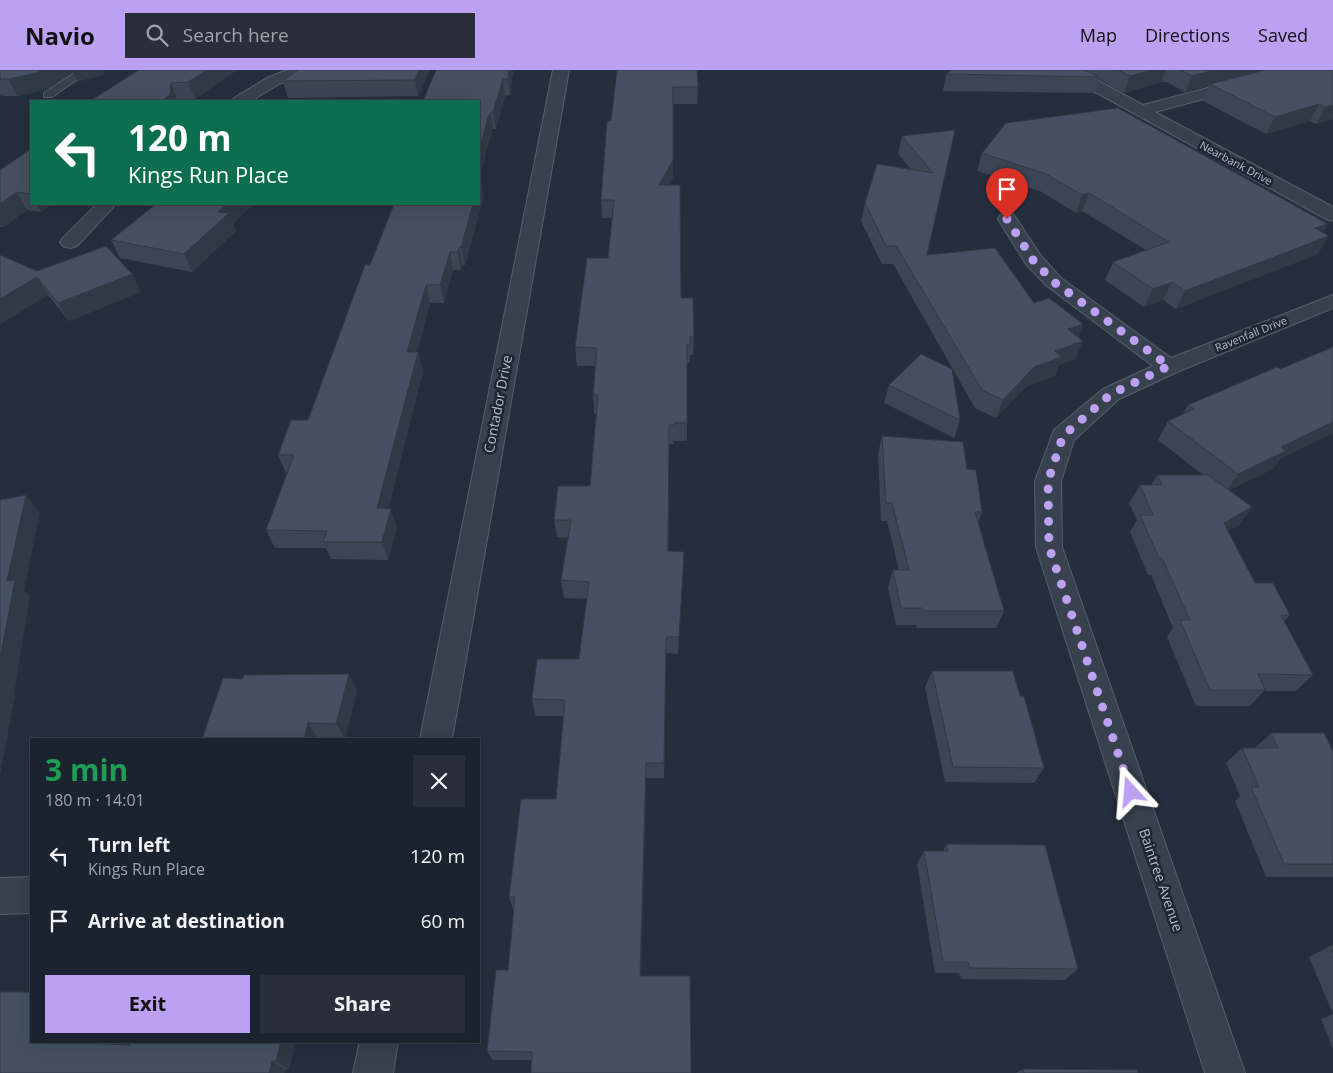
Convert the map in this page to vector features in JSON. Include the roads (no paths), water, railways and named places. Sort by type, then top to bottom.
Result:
[{"type":"street","points":[[242,100],[273,81],[300,70]]},
{"type":"street","name":"Contador Drive","points":[[436,738],[561,70]]},
{"type":"street","name":"Nearbank Drive","points":[[1058,70],[1084,80],[1333,215]]},
{"type":"street","points":[[1139,111],[1295,70]]},
{"type":"street","points":[[70,242],[106,205]]},
{"type":"street","points":[[1007,219],[1033,260],[1054,282],[1169,366]]},
{"type":"street","name":"Ravenfall Drive","points":[[1169,366],[1333,301]]},
{"type":"street","name":"Baintree Avenue","points":[[1169,366],[1111,394],[1063,436],[1048,481],[1049,547],[1225,1073]]},
{"type":"street","points":[[0,896],[30,895]]},
{"type":"street","points":[[373,1073],[379,1043]]},
{"type":"lane","points":[[48,95],[86,70]]}]
